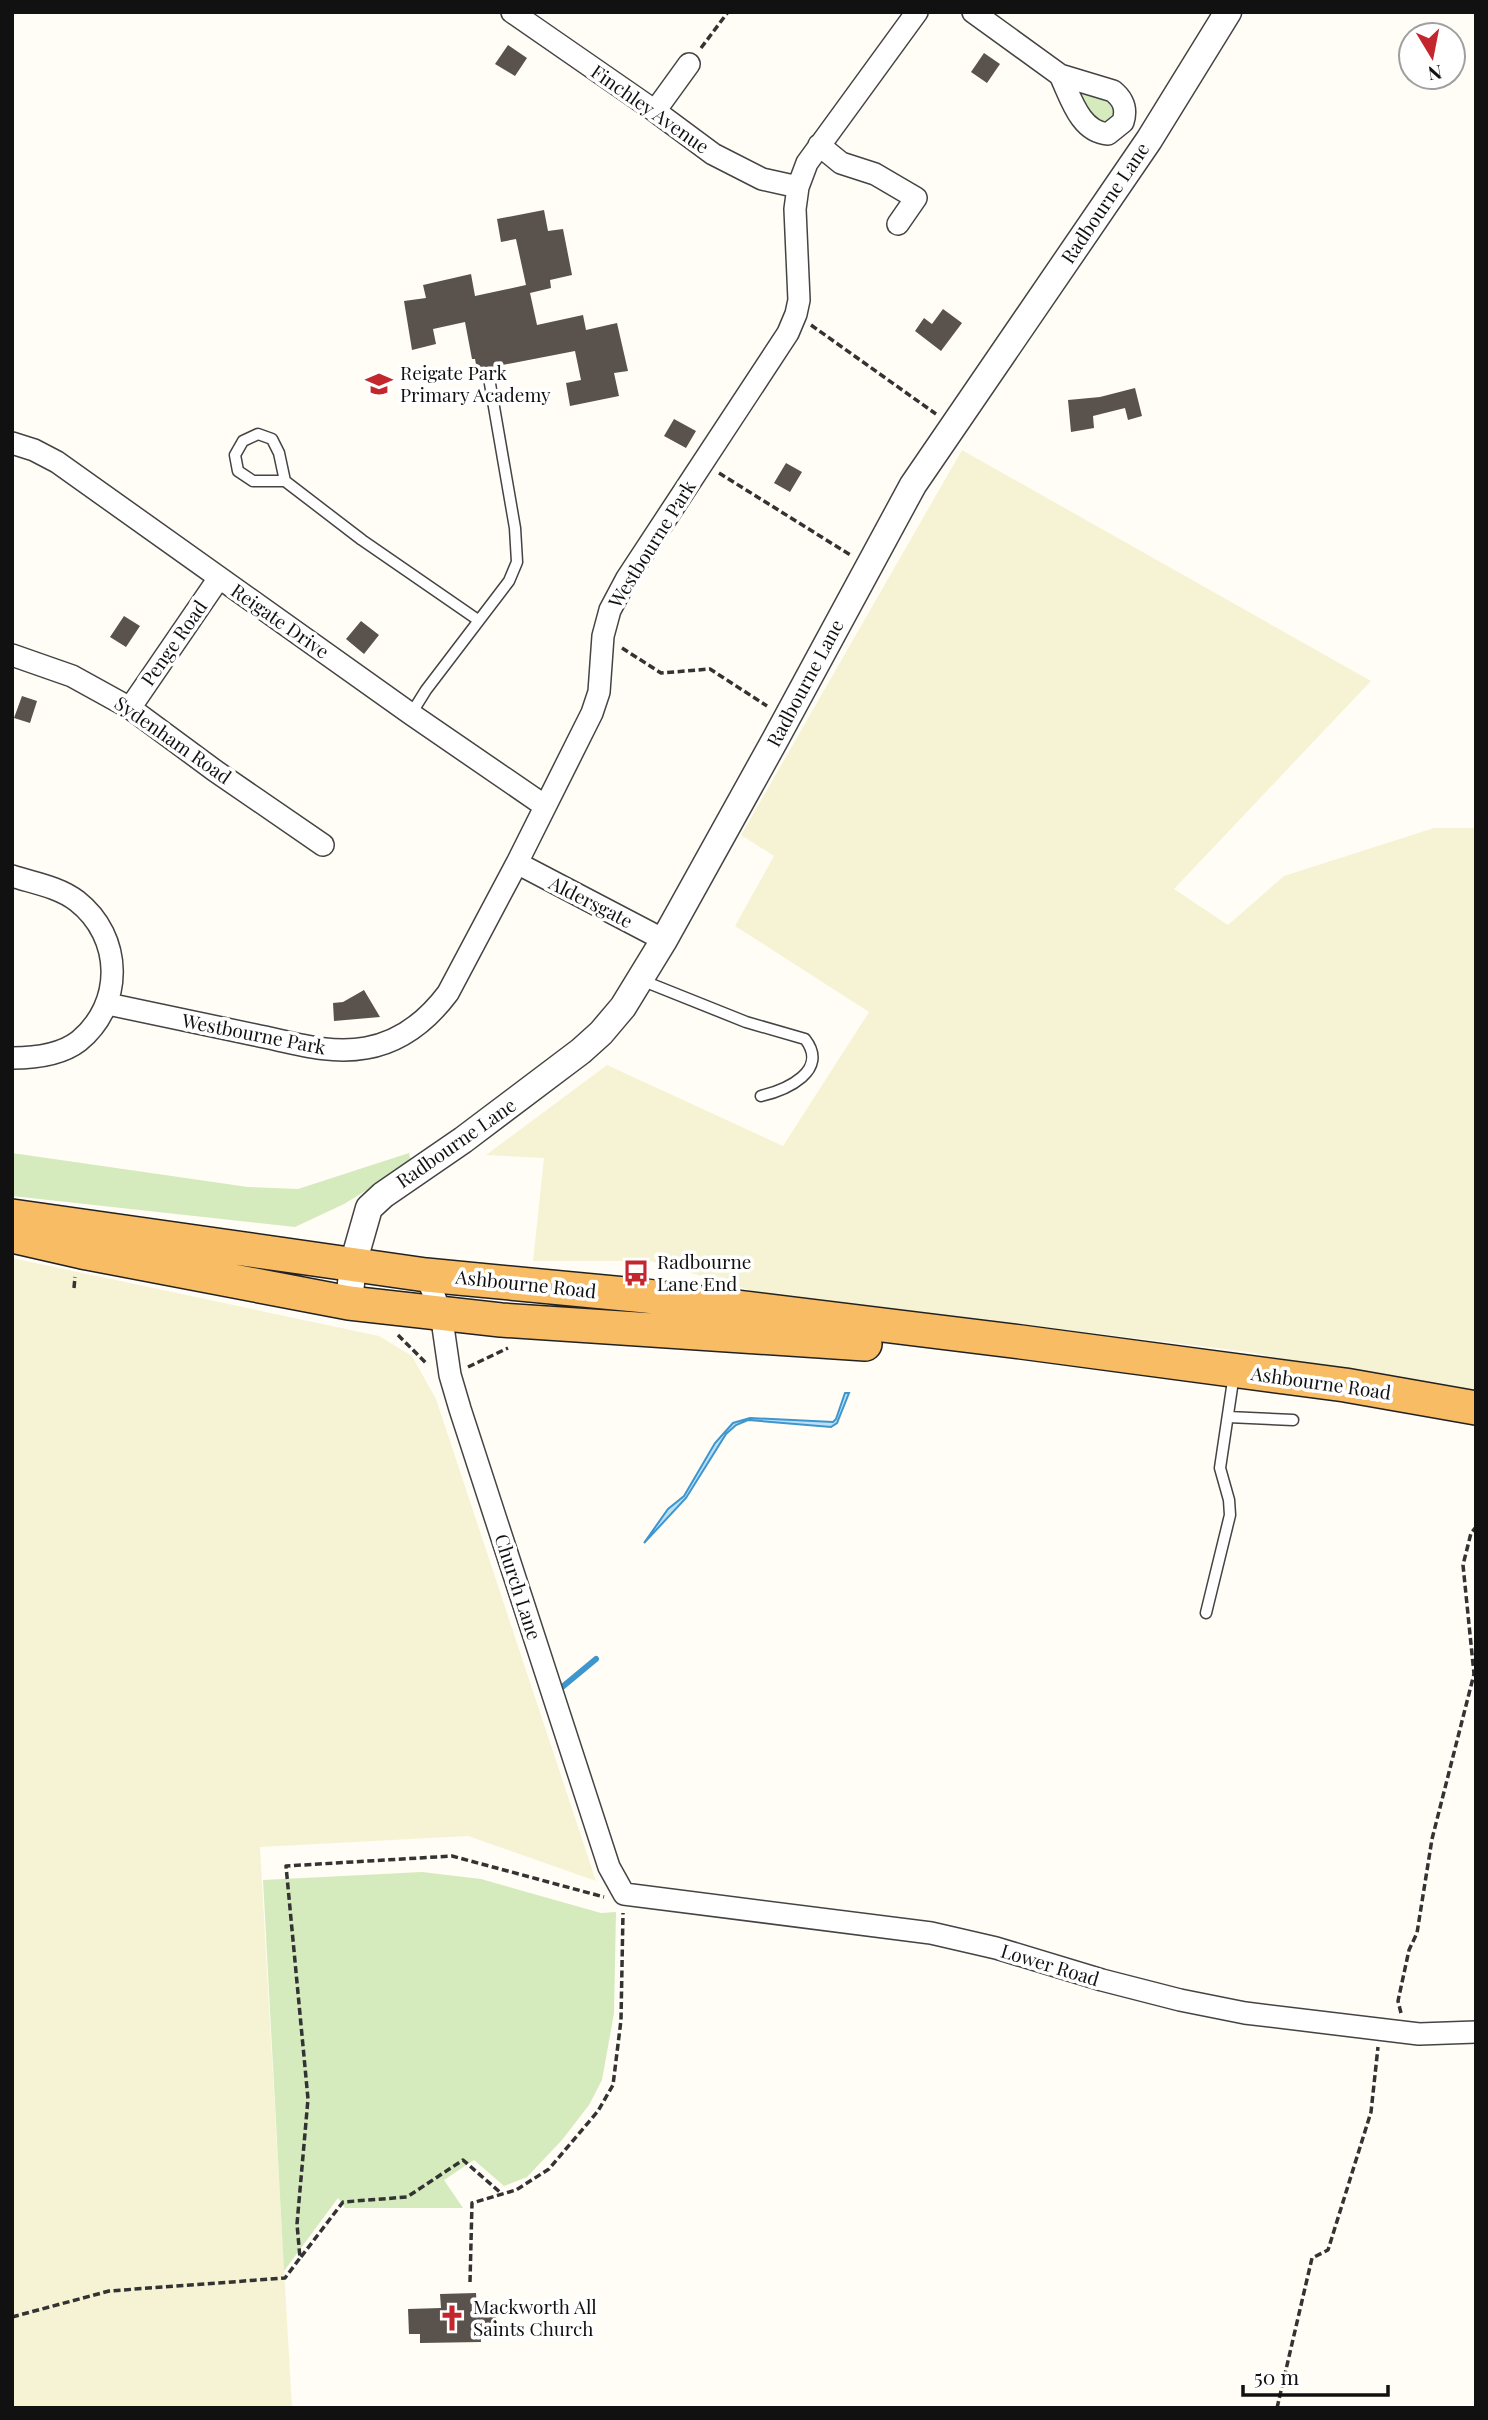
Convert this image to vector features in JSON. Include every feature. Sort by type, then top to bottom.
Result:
[{"type":"highway","name":"Ashbourne Road","points":[[12,1216],[426,1275],[646,1296],[1021,1342],[1345,1385],[1476,1408]]},
{"type":"highway","name":"Ashbourne Road","points":[[12,1236],[349,1303],[546,1323],[1165,1363]]},
{"type":"street","name":"Finchley Avenue","points":[[512,12],[713,154],[762,179],[798,187]]},
{"type":"street","name":"Westbourne Park","points":[[108,1004],[342,1051],[368,1048],[395,1039],[418,1026],[435,1011],[448,993],[517,863],[592,713],[599,692],[603,636],[610,610],[627,578],[788,333],[799,300],[795,209],[798,187],[807,163],[917,12]]},
{"type":"street","points":[[973,12],[1060,75]]},
{"type":"street","name":"Radbourne Lane","points":[[349,1303],[353,1264],[369,1208],[383,1195],[463,1140],[581,1051],[613,1021],[641,980],[913,485],[1149,139],[1228,12]]},
{"type":"street","points":[[655,111],[689,64]]},
{"type":"street","points":[[819,145],[841,163],[875,174],[916,198],[898,224]]},
{"type":"street","name":"Reigate Drive","points":[[12,443],[34,450],[57,462],[545,806]]},
{"type":"street","name":"Penge Road","points":[[130,708],[219,578]]},
{"type":"street","name":"Sydenham Road","points":[[12,655],[72,676],[130,708],[214,771],[323,845]]},
{"type":"street","name":"Aldersgate","points":[[517,863],[664,940]]},
{"type":"street","points":[[12,876],[63,891],[79,902],[92,917],[110,951],[112,979],[108,1004],[78,1042],[33,1058],[12,1058]]},
{"type":"street","name":"Church Lane","points":[[426,1275],[441,1313],[450,1376],[460,1409],[609,1867],[624,1894]]},
{"type":"street","name":"Lower Road","points":[[624,1894],[931,1933],[996,1948],[1180,2000],[1245,2013],[1419,2035],[1476,2032]]},
{"type":"lane","points":[[411,714],[509,581],[517,562],[515,528],[489,378]]},
{"type":"lane","points":[[285,481],[279,453],[272,439],[258,435],[243,441],[235,455],[238,471],[253,481],[285,481],[362,540],[478,620]]},
{"type":"lane","points":[[641,980],[746,1022],[805,1039],[812,1053],[811,1062],[803,1076],[792,1085],[761,1096]]},
{"type":"lane","points":[[1206,1613],[1230,1515],[1229,1500],[1220,1468],[1234,1371]]},
{"type":"lane","points":[[1228,1417],[1293,1420]]},
{"type":"path","points":[[689,64],[728,12]]},
{"type":"path","points":[[796,314],[952,426]]},
{"type":"path","points":[[702,463],[869,566]]},
{"type":"path","points":[[603,636],[661,673],[710,669],[786,718]]},
{"type":"path","points":[[1404,2032],[1398,2001],[1409,1950],[1417,1933],[1432,1839],[1474,1674],[1463,1565],[1471,1534],[1476,1527]]},
{"type":"path","points":[[300,2258],[297,2224],[308,2099],[286,1866],[452,1856],[602,1897],[624,1894],[621,2020],[613,2085],[598,2111],[548,2169],[536,2179],[503,2195],[471,2203],[470,2282]]},
{"type":"path","points":[[1277,2408],[1312,2258],[1328,2250],[1351,2172],[1363,2143],[1371,2112],[1380,2031]]},
{"type":"path","points":[[12,2317],[109,2291],[285,2278],[343,2202],[407,2197],[463,2160],[503,2195]]},
{"type":"shaded area","points":[[962,450],[1371,681],[1174,889],[1228,925],[1284,876],[1434,828],[1476,828],[1476,1398],[1249,1352],[756,1292],[650,1261],[533,1261],[544,1158],[486,1155],[607,1065],[783,1146],[869,1012],[735,926],[774,856],[741,835]]},
{"type":"shaded area","points":[[12,1258],[379,1336],[412,1356],[436,1399],[596,1881],[468,1836],[260,1847],[292,2408],[12,2408]]},
{"type":"green space","points":[[1075,88],[1113,100],[1115,121],[1098,127]]},
{"type":"green space","points":[[12,1153],[248,1187],[298,1189],[409,1153],[411,1163],[344,1204],[295,1227],[12,1196]]},
{"type":"green space","points":[[422,1872],[481,1879],[601,1913],[616,1912],[614,2013],[602,2080],[589,2105],[562,2140],[527,2177],[504,2186],[474,2160],[444,2180],[463,2208],[345,2208],[338,2198],[284,2271],[263,1880]]},
{"type":"water","points":[[845,1393],[849,1393],[837,1423],[831,1427],[748,1420],[736,1425],[726,1434],[686,1498],[644,1543],[668,1509],[684,1496],[715,1443],[733,1423],[750,1418],[833,1422]]},
{"type":"building","points":[[508,45],[527,58],[515,76],[495,64]]},
{"type":"building","points":[[984,53],[1000,64],[987,83],[971,72]]},
{"type":"building","points":[[544,210],[548,231],[563,229],[572,275],[550,280],[551,288],[530,293],[537,325],[583,315],[586,330],[617,323],[628,371],[614,373],[619,396],[570,406],[566,383],[581,380],[575,351],[477,370],[475,359],[472,359],[465,322],[433,329],[436,344],[412,350],[404,301],[426,298],[423,285],[471,274],[475,296],[526,285],[516,239],[501,242],[497,219]]},
{"type":"building","points":[[943,309],[962,323],[941,351],[915,331],[924,318],[932,324]]},
{"type":"building","points":[[1135,388],[1142,416],[1128,420],[1125,408],[1093,416],[1094,428],[1071,432],[1068,400],[1100,397]]},
{"type":"building","points":[[674,419],[696,431],[686,448],[664,436]]},
{"type":"building","points":[[786,463],[802,472],[790,492],[774,483]]},
{"type":"building","points":[[124,616],[140,626],[126,647],[110,637]]},
{"type":"building","points":[[361,621],[379,635],[364,654],[346,639]]},
{"type":"building","points":[[22,696],[37,701],[30,723],[14,718]]},
{"type":"building","points":[[364,990],[380,1017],[334,1021],[333,1003],[343,1002]]},
{"type":"building","name":"Mackworth All Saints Church","points":[[476,2293],[477,2308],[496,2307],[496,2328],[480,2328],[481,2342],[420,2343],[420,2334],[409,2334],[408,2309],[441,2308],[440,2294]]},
{"type":"waterway","points":[[561,1688],[596,1659]]},
{"type":"place","name":"Reigate Park Primary Academy","points":[[379,384]]},
{"type":"place","name":"Radbourne Lane End","points":[[636,1273]]},
{"type":"place","name":"Mackworth All Saints Church","points":[[452,2318]]}]
